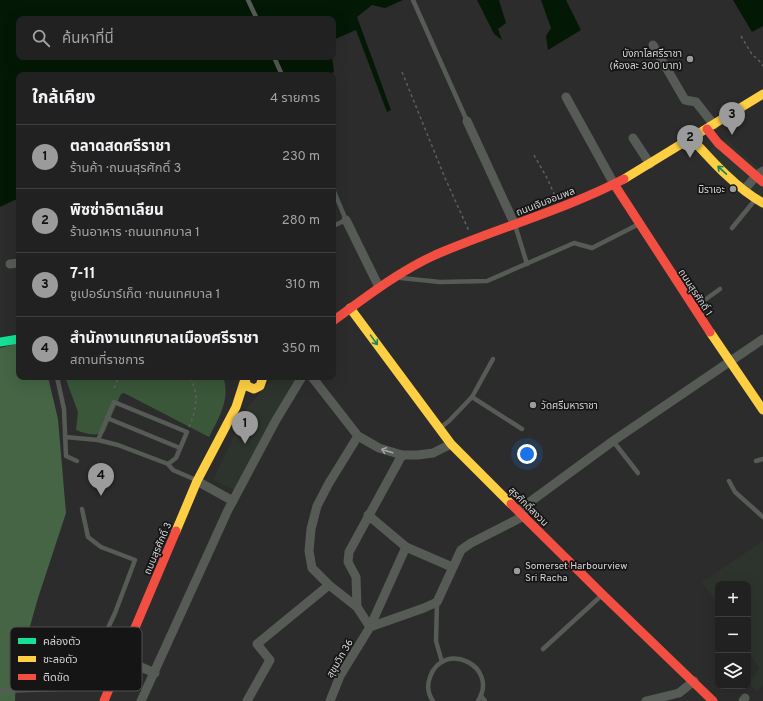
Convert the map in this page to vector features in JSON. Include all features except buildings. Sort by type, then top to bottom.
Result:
[{"type":"street","points":[[653,45],[685,100],[696,102],[718,143],[761,176],[744,190]]},
{"type":"street","name":"ถนนเจิมจอมพล","points":[[336,319],[379,286],[434,256],[598,193],[650,164],[763,94]]},
{"type":"street","points":[[566,97],[614,184]]},
{"type":"street","points":[[467,121],[515,225]]},
{"type":"street","points":[[633,138],[650,164]]},
{"type":"street","points":[[692,138],[704,152],[763,206]]},
{"type":"street","name":"ถนนสุรศักดิ์ 1","points":[[614,184],[694,308],[763,410]]},
{"type":"street","points":[[346,220],[379,286]]},
{"type":"street","name":"สุรศักดิ์สงวน","points":[[350,308],[451,444],[602,594],[694,681],[713,701]]},
{"type":"street","points":[[358,436],[329,483],[317,506],[310,530],[309,551],[312,568],[329,585],[357,607],[370,627],[437,602],[461,550],[521,513],[613,441],[763,338]]},
{"type":"street","points":[[0,342],[16,339]]},
{"type":"street","name":"ถนนสุรศักดิ์ 3","points":[[135,627],[197,481],[236,407],[243,380]]},
{"type":"street","points":[[244,380],[248,387],[254,389],[262,381]]},
{"type":"street","points":[[141,701],[233,501],[276,420],[300,380]]},
{"type":"street","points":[[314,380],[358,436],[379,448],[402,455],[418,455],[432,453],[451,444]]},
{"type":"street","name":"ถนนสุรศักดิ์ 3","points":[[236,407],[243,402],[262,381]]},
{"type":"street","points":[[357,607],[356,577],[348,562],[349,552],[402,455]]},
{"type":"street","points":[[197,481],[233,501]]},
{"type":"street","points":[[368,515],[406,547],[452,567]]},
{"type":"street","name":"สุขุมวิท 36","points":[[330,701],[340,676],[370,627],[406,547]]},
{"type":"street","points":[[247,701],[270,660],[257,644],[329,585]]},
{"type":"street","points":[[142,667],[155,673]]},
{"type":"street","points":[[646,701],[679,693],[694,681]]},
{"type":"street","name":"ถนนสุรศักดิ์ 3","points":[[104,701],[108,691]]},
{"type":"lane","points":[[248,0],[256,16]]},
{"type":"lane","points":[[413,0],[467,121]]},
{"type":"lane","points":[[275,60],[281,72]]},
{"type":"lane","points":[[336,196],[346,220],[336,225]]},
{"type":"lane","points":[[732,228],[759,201]]},
{"type":"lane","points":[[379,286],[399,278],[440,282],[486,281],[574,243],[592,248],[639,224]]},
{"type":"lane","points":[[515,225],[527,264]]},
{"type":"lane","points":[[694,308],[720,289]]},
{"type":"lane","points":[[439,429],[449,421],[472,397],[493,359]]},
{"type":"lane","points":[[58,380],[64,409],[66,456],[78,461]]},
{"type":"lane","points":[[472,397],[522,429]]},
{"type":"lane","points":[[98,440],[114,402],[187,432],[176,458],[168,464]]},
{"type":"lane","points":[[108,418],[180,448]]},
{"type":"lane","points":[[65,437],[98,440],[118,445],[168,464],[173,470],[197,481]]},
{"type":"lane","points":[[613,441],[638,473]]},
{"type":"lane","points":[[756,461],[763,459]]},
{"type":"lane","points":[[729,481],[735,492],[763,517]]},
{"type":"lane","points":[[82,509],[88,537],[101,547],[135,560],[108,627]]},
{"type":"lane","points":[[543,650],[602,594]]},
{"type":"lane","points":[[437,602],[436,641],[442,662]]},
{"type":"lane","points":[[433,701],[429,690],[429,681],[432,673],[442,662],[454,658],[463,659],[472,663],[478,670],[482,678],[483,688],[478,701]]},
{"type":"lane","points":[[0,691],[10,691]]},
{"type":"lane","points":[[481,696],[485,701]]},
{"type":"path","points":[[741,36],[753,56],[757,58],[763,66]]},
{"type":"path","points":[[402,72],[444,178],[473,240]]},
{"type":"path","points":[[534,155],[548,178],[561,207]]},
{"type":"path","points":[[114,388],[118,380]]},
{"type":"path","points":[[187,432],[194,413],[196,402],[195,392],[191,380]]},
{"type":"shaded area","points":[[0,0],[403,0],[385,8],[372,5],[357,17],[391,110],[387,112],[356,30],[336,39],[336,16],[16,16],[16,60],[332,60],[334,72],[16,72],[16,199],[0,207]]},
{"type":"shaded area","points":[[477,0],[499,0],[506,23],[498,29],[502,40],[494,34]]},
{"type":"shaded area","points":[[541,0],[566,0],[581,30],[548,50],[546,36],[551,28]]},
{"type":"shaded area","points":[[733,0],[763,0],[763,26],[752,32]]},
{"type":"shaded area","points":[[726,139],[763,172],[763,211],[699,156]]},
{"type":"shaded area","points":[[66,380],[224,380],[225,385],[226,393],[223,408],[209,437],[124,393],[121,394],[104,433],[90,434],[76,430],[78,412]]},
{"type":"shaded area","points":[[271,380],[296,380],[235,490],[213,480],[247,408]]},
{"type":"shaded area","points":[[763,541],[763,685],[757,691],[751,685],[751,677],[760,669],[751,656],[751,581],[715,581],[715,602],[702,582]]},
{"type":"green space","points":[[16,344],[16,380],[49,380],[58,419],[66,513],[30,627],[10,627],[10,691],[15,691],[15,701],[0,701],[0,348]]},
{"type":"traffic: fast","points":[[0,342],[16,339]]},
{"type":"traffic: slow","points":[[624,179],[763,94]]},
{"type":"traffic: slow","points":[[692,139],[734,182],[763,203]]},
{"type":"traffic: slow","points":[[350,308],[451,444],[511,504]]},
{"type":"traffic: slow","points":[[710,332],[763,410]]},
{"type":"traffic: slow","points":[[245,380],[247,386],[254,389],[260,386],[262,380]]},
{"type":"traffic: slow","points":[[176,531],[197,481],[236,407],[244,382]]},
{"type":"traffic: jam","points":[[707,129],[718,143],[763,182]]},
{"type":"traffic: jam","points":[[336,319],[395,277],[435,255],[554,210],[624,179]]},
{"type":"traffic: jam","points":[[614,184],[710,332]]},
{"type":"traffic: jam","points":[[511,504],[713,701]]},
{"type":"traffic: jam","points":[[135,627],[176,531]]},
{"type":"traffic: jam","points":[[104,701],[108,691]]},
{"type":"place","name":"บังกาโลศรีราชา (ห้องละ 300 บาท)","points":[[690,59]]},
{"type":"place","name":"7-11","points":[[732,135]]},
{"type":"place","name":"พิซซ่าอิตาเลียน","points":[[690,158]]},
{"type":"place","name":"มิราเอะ","points":[[733,189]]},
{"type":"place","name":"วัดศรีมหาราชา","points":[[533,405]]},
{"type":"place","name":"ตลาดสดศรีราชา","points":[[245,444]]},
{"type":"place","name":"สำนักงานเทศบาลเมืองศรีราชา","points":[[101,496]]},
{"type":"place","name":"Somerset Harbourview Sri Racha","points":[[517,571]]}]
